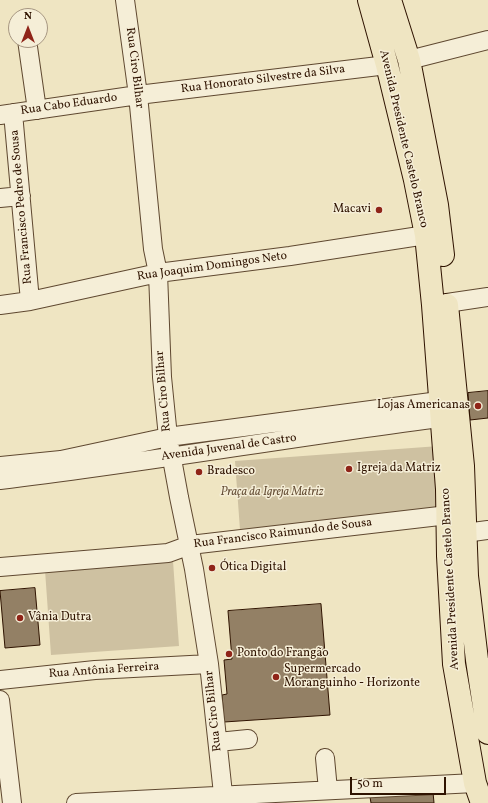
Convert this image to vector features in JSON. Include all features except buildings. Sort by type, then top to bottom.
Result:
[{"type":"main road","name":"Avenida Presidente Castelo Branco","points":[[369,0],[387,65],[415,180],[426,235],[433,305],[449,408],[463,466],[467,576],[483,667],[488,733]]},
{"type":"main road","name":"Avenida Presidente Castelo Branco","points":[[390,0],[409,60],[437,205],[447,303],[449,408],[448,556],[455,672],[475,783],[482,803]]},
{"type":"street","name":"Rua Ciro Bilhar","points":[[125,0],[138,95],[154,249],[158,273],[162,377],[168,436],[179,497],[190,545],[209,664],[223,799]]},
{"type":"street","points":[[409,60],[488,40]]},
{"type":"street","points":[[29,48],[37,110]]},
{"type":"street","name":"Rua Honorato Silvestre da Silva","points":[[138,95],[387,65]]},
{"type":"street","name":"Rua Cabo Eduardo","points":[[7,114],[138,95]]},
{"type":"street","name":"Rua Francisco Pedro de Sousa","points":[[7,114],[21,196],[30,301]]},
{"type":"street","points":[[0,198],[21,196]]},
{"type":"street","name":"Rua Joaquim Domingos Neto","points":[[0,305],[30,301],[158,273],[290,256],[426,235]]},
{"type":"street","points":[[447,303],[488,297]]},
{"type":"street","name":"Avenida Juvenal de Castro","points":[[0,466],[61,460],[168,436],[449,408]]},
{"type":"street","name":"Avenida Juvenal de Castro","points":[[0,480],[83,471],[449,408]]},
{"type":"street","name":"Rua Francisco Raimundo de Sousa","points":[[0,567],[168,553],[190,545],[448,515]]},
{"type":"street","points":[[465,533],[488,530]]},
{"type":"street","name":"Rua Antônia Ferreira","points":[[0,680],[95,670],[209,664]]},
{"type":"street","points":[[455,672],[483,667]]},
{"type":"street","points":[[0,700],[12,803]]},
{"type":"street","points":[[218,742],[248,738]]},
{"type":"street","points":[[325,758],[328,790]]},
{"type":"street","points":[[76,803],[223,799],[328,790],[475,783]]},
{"type":"green space","name":"Praça da Igreja Matriz","points":[[439,446],[439,511],[240,530],[235,461]]},
{"type":"green space","points":[[173,561],[179,646],[51,655],[45,570]]},
{"type":"place","name":"Macavi","points":[[379,210]]},
{"type":"place","name":"Lojas Americanas","points":[[478,406]]},
{"type":"place","name":"Igreja da Matriz","points":[[349,469]]},
{"type":"place","name":"Bradesco","points":[[199,472]]},
{"type":"place","name":"Ótica Digital","points":[[212,568]]},
{"type":"place","name":"Vânia Dutra","points":[[20,618]]},
{"type":"place","name":"Ponto do Frangão","points":[[229,654]]},
{"type":"place","name":"Supermercado Moranguinho - Horizonte","points":[[276,677]]}]
